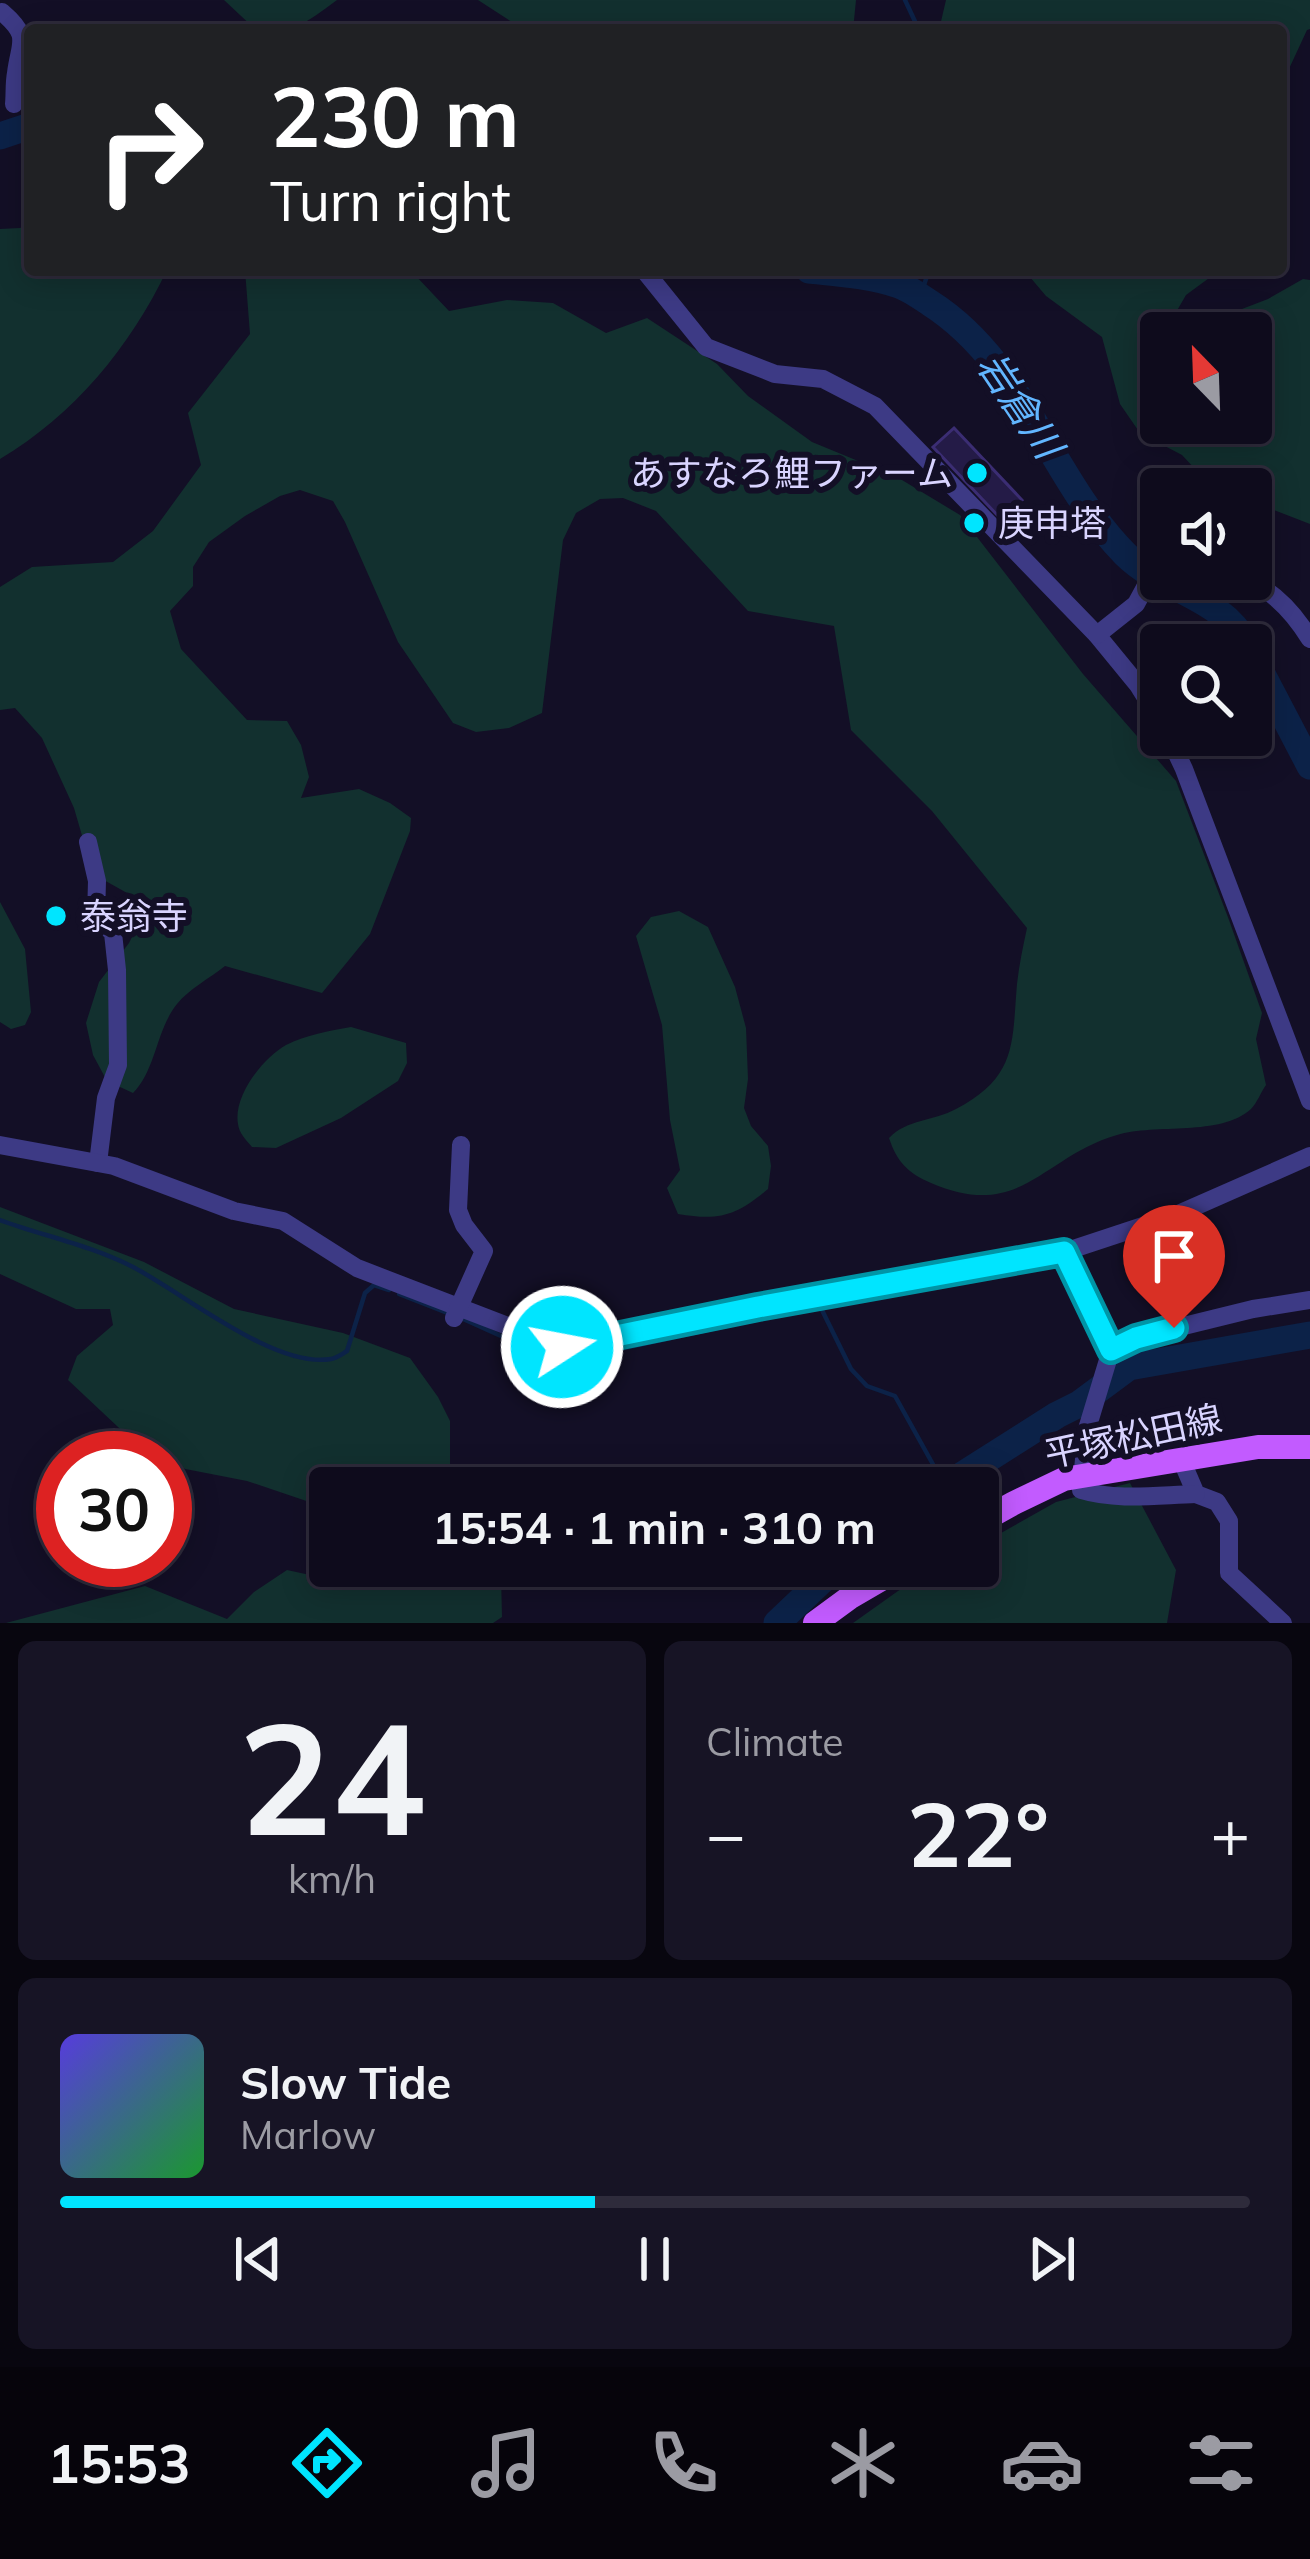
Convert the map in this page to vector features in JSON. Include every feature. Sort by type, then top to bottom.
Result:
[{"type":"main road","name":"平塚松田線","points":[[999,1512],[1064,1479],[1258,1447],[1310,1447]]},
{"type":"main road","points":[[814,1623],[868,1587]]},
{"type":"street","points":[[2,12],[20,27],[24,48],[16,69],[15,111]]},
{"type":"street","points":[[649,276],[706,347],[775,374],[824,379],[875,406],[1096,635],[1140,689]]},
{"type":"street","points":[[1272,594],[1310,639]]},
{"type":"street","points":[[1096,635],[1140,596]]},
{"type":"street","points":[[1178,756],[1310,1101]]},
{"type":"street","points":[[88,842],[95,864],[96,916],[112,933],[117,970],[118,1065],[106,1098],[98,1163]]},
{"type":"street","points":[[0,1145],[98,1163],[235,1210],[283,1221],[357,1268],[456,1313],[547,1343],[572,1346],[1064,1252],[1176,1215],[1310,1156]]},
{"type":"street","points":[[456,1313],[484,1251],[458,1210],[461,1145]]},
{"type":"street","points":[[1064,1252],[1107,1359]]},
{"type":"street","points":[[1283,1623],[1229,1573],[1229,1521],[1217,1502],[1196,1494],[1097,1495],[1081,1490],[1089,1420],[1107,1359],[1136,1338],[1310,1300]]},
{"type":"street","points":[[1181,1459],[1196,1494]]},
{"type":"green space","points":[[224,0],[337,0],[300,24],[250,24]]},
{"type":"green space","points":[[478,0],[856,0],[854,24],[515,24]]},
{"type":"green space","points":[[946,0],[1310,0],[1310,29],[1287,73],[1287,24],[940,24]]},
{"type":"green space","points":[[24,226],[24,276],[164,276],[136,326],[97,377],[52,422],[0,459],[0,229]]},
{"type":"green space","points":[[245,276],[416,276],[449,311],[507,300],[553,303],[606,333],[647,318],[717,364],[748,396],[812,442],[897,477],[960,515],[1140,740],[1140,756],[1154,756],[1176,781],[1262,1013],[1256,1039],[1266,1085],[1253,1107],[1222,1123],[1117,1135],[1030,1182],[988,1195],[962,1193],[916,1175],[904,1166],[889,1138],[904,1127],[956,1109],[976,1097],[1001,1071],[1012,1041],[1027,928],[932,811],[851,730],[834,626],[748,611],[656,511],[623,498],[600,499],[576,513],[563,540],[542,713],[509,728],[476,732],[453,723],[398,642],[333,501],[300,490],[245,516],[209,542],[193,567],[193,586],[170,611],[181,649],[247,720],[287,721],[301,745],[309,777],[301,798],[359,789],[411,818],[410,831],[370,934],[322,993],[225,966],[177,1004],[147,1073],[133,1093],[107,1081],[93,1055],[86,1023],[99,982],[141,919],[136,898],[102,879],[90,863],[74,808],[42,738],[15,708],[0,710],[0,587],[32,567],[113,562],[153,531],[201,465],[188,413],[250,334]]},
{"type":"green space","points":[[1029,276],[1212,276],[1186,295],[1176,312],[1140,312],[1140,433],[1120,404],[1102,337],[1046,296]]},
{"type":"green space","points":[[1303,279],[1310,280],[1310,524],[1272,509],[1272,468],[1194,468],[1161,444],[1272,444],[1272,312],[1234,312]]},
{"type":"green space","points":[[0,902],[25,949],[31,1012],[25,1025],[11,1029],[0,1022]]},
{"type":"green space","points":[[679,911],[708,927],[735,987],[746,1028],[744,1108],[751,1126],[768,1146],[771,1166],[768,1189],[737,1211],[716,1216],[678,1214],[667,1188],[680,1170],[670,1120],[662,1025],[636,936],[651,917]]},
{"type":"green space","points":[[351,1027],[406,1043],[407,1063],[398,1081],[341,1118],[276,1148],[252,1147],[240,1130],[238,1113],[259,1068],[294,1042]]},
{"type":"green space","points":[[0,1207],[144,1262],[234,1309],[343,1333],[410,1358],[450,1421],[450,1467],[309,1467],[309,1502],[247,1481],[192,1470],[192,1431],[122,1431],[68,1380],[77,1356],[113,1325],[110,1309],[76,1309],[0,1274]]},
{"type":"green space","points":[[1130,1483],[1176,1570],[1167,1623],[853,1623],[905,1587],[999,1587],[999,1534],[1056,1502]]},
{"type":"green space","points":[[287,1570],[309,1575],[309,1587],[501,1587],[502,1617],[493,1623],[6,1623],[141,1587],[227,1619],[254,1592]]},
{"type":"building","name":"あすなろ鯉ファーム","points":[[954,428],[1022,500],[1000,518],[933,447]]},
{"type":"waterway","points":[[905,0],[916,24]]},
{"type":"waterway","name":"岩倉川","points":[[0,136],[24,128]]},
{"type":"waterway","name":"岩倉川","points":[[858,276],[899,285],[962,328],[1013,388],[1076,491],[1125,554],[1232,624]]},
{"type":"waterway","points":[[920,297],[927,276]]},
{"type":"waterway","name":"岩倉川","points":[[1272,693],[1310,766]]},
{"type":"waterway","points":[[0,1220],[115,1259],[256,1341],[308,1359],[331,1359],[347,1351],[365,1293],[374,1285],[389,1290]]},
{"type":"waterway","points":[[399,1294],[450,1314]]},
{"type":"waterway","points":[[461,1318],[564,1361],[820,1306],[851,1369],[867,1386],[895,1396],[934,1467]]},
{"type":"waterway","points":[[975,1467],[1079,1404],[1129,1367],[1310,1335]]},
{"type":"waterway","points":[[777,1623],[815,1587]]},
{"type":"place","name":"あすなろ鯉ファーム","points":[[977,473]]},
{"type":"place","name":"庚申塔","points":[[974,523]]},
{"type":"place","name":"泰翁寺","points":[[56,916]]},
{"type":"route","points":[[562,1347],[1064,1252],[1111,1350],[1174,1328]]}]
